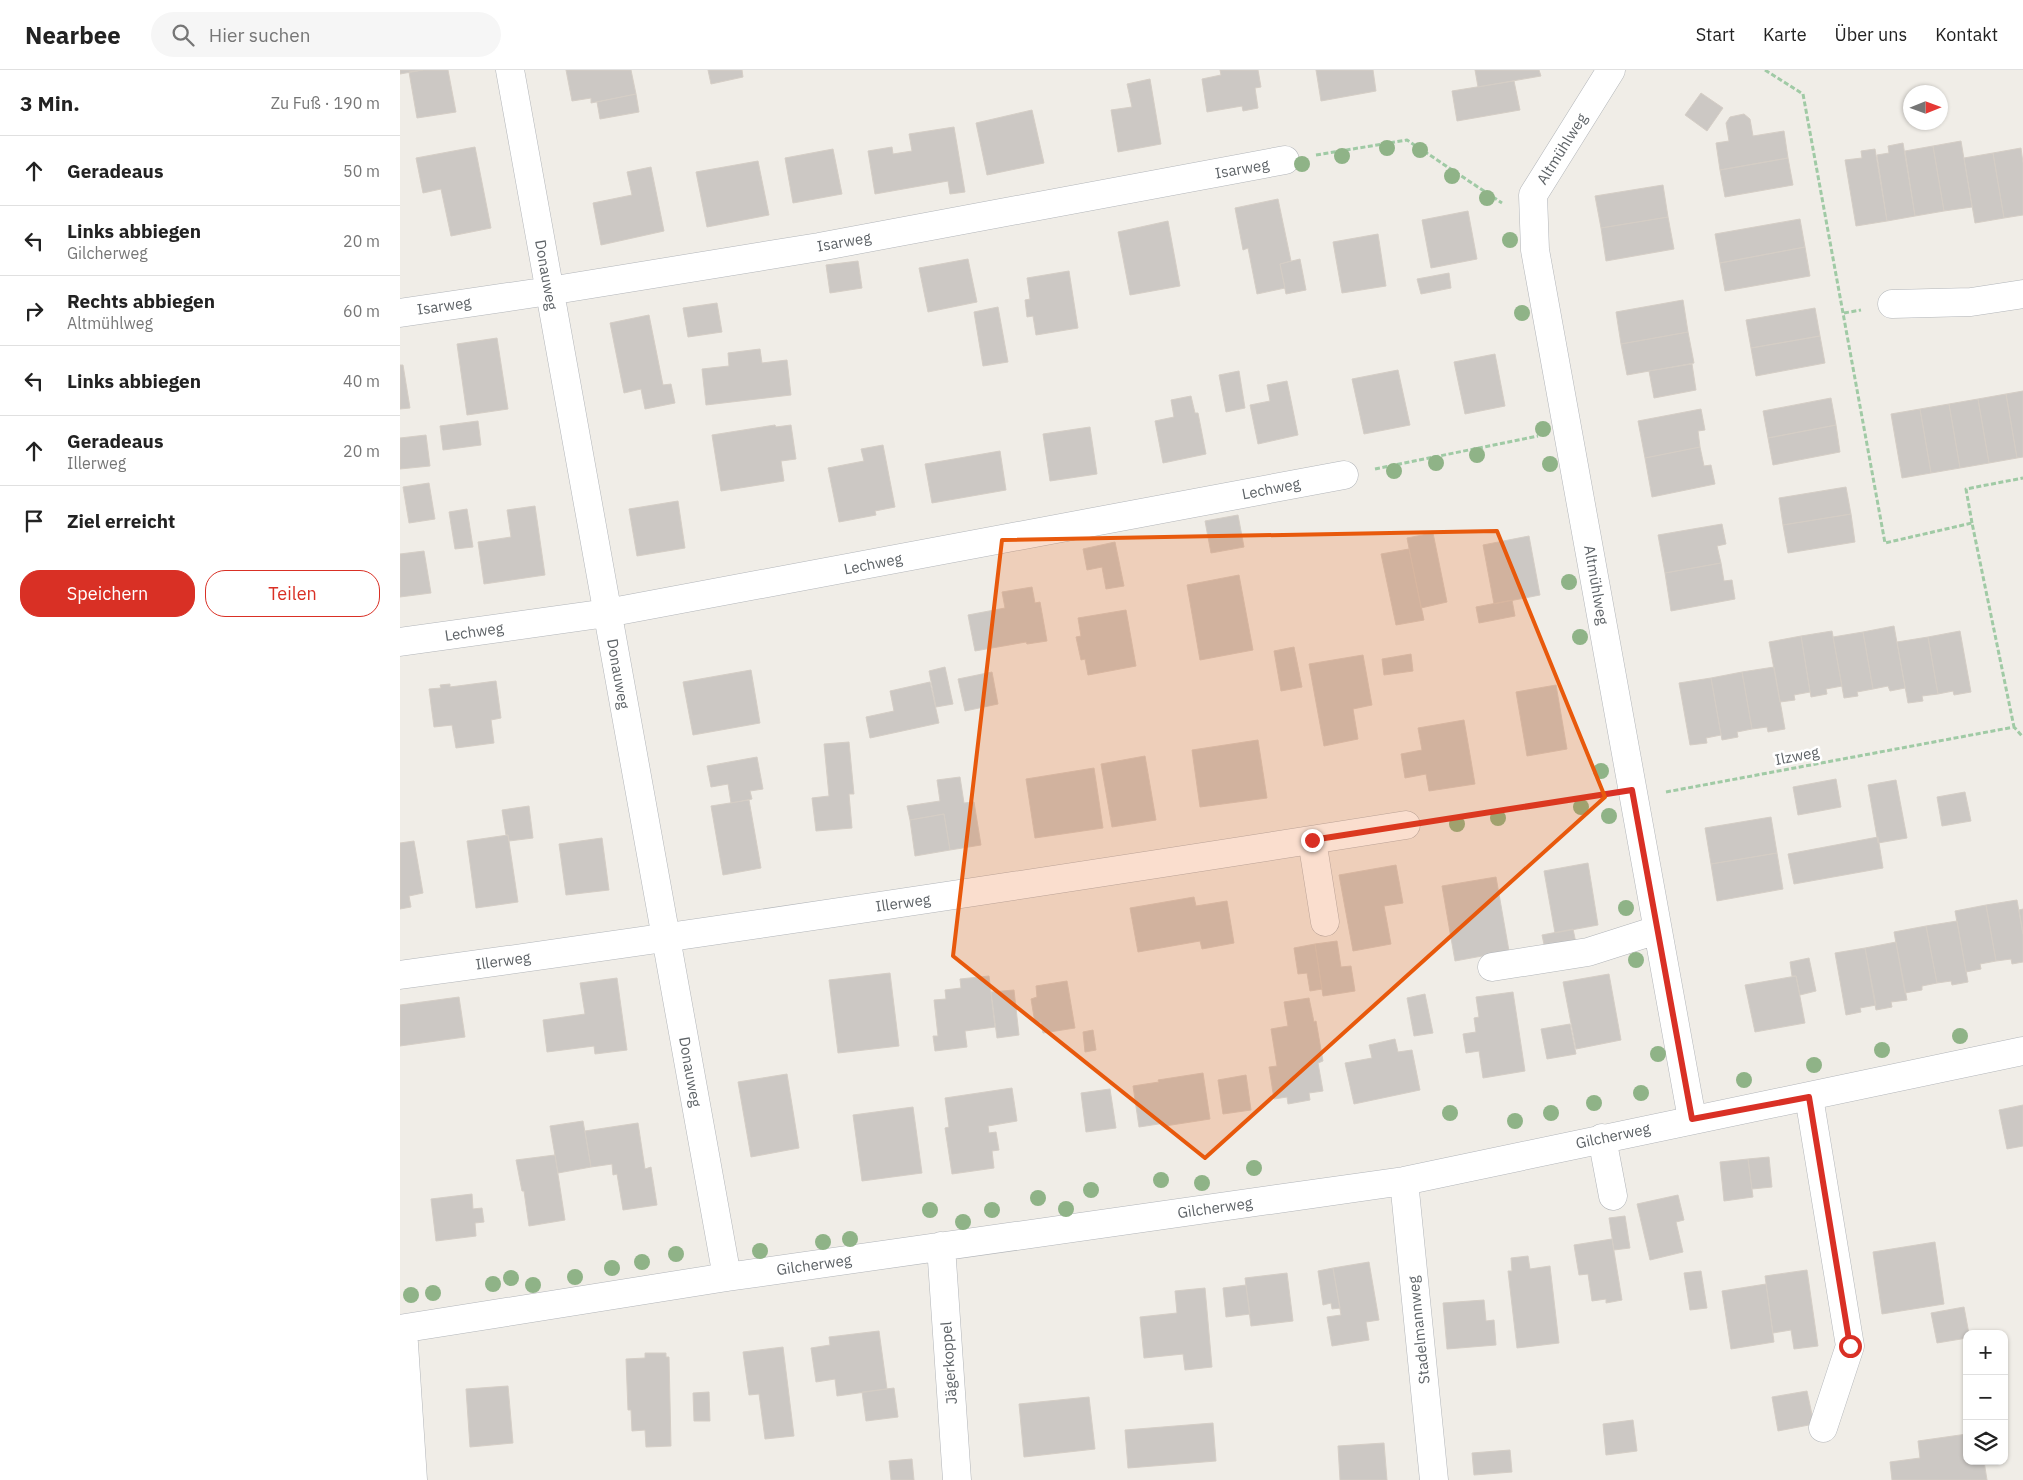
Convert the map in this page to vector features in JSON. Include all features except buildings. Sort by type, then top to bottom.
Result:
[{"type":"street","name":"Donauweg","points":[[510,70],[727,1277]]},
{"type":"street","name":"Altmühlweg","points":[[1611,70],[1533,195],[1535,250],[1692,1119]]},
{"type":"street","name":"Isarweg","points":[[400,313],[819,247],[1285,160]]},
{"type":"street","points":[[1892,304],[1971,302],[2023,294]]},
{"type":"street","name":"Lechweg","points":[[400,642],[607,613],[1344,475]]},
{"type":"street","name":"Illerweg","points":[[400,975],[964,894],[1406,825]]},
{"type":"street","points":[[1312,840],[1325,922]]},
{"type":"street","points":[[1492,967],[1588,952],[1658,930]]},
{"type":"street","name":"Gilcherweg","points":[[402,1329],[727,1277],[1404,1181],[2023,1051]]},
{"type":"street","points":[[1809,1097],[1850,1346],[1823,1428]]},
{"type":"street","points":[[1602,1138],[1613,1196]]},
{"type":"street","name":"Stadelmannweg","points":[[1404,1181],[1434,1480]]},
{"type":"street","name":"Jägerkoppel","points":[[942,1246],[957,1480]]},
{"type":"street","points":[[402,1329],[413,1480]]},
{"type":"path","points":[[1765,70],[1803,94],[1885,543],[1972,522]]},
{"type":"path","points":[[1285,160],[1407,140],[1503,204],[1533,220]]},
{"type":"path","points":[[1344,475],[1568,430]]},
{"type":"path","points":[[2023,478],[1966,489],[2014,727],[2023,736]]},
{"type":"path","name":"Ilzweg","points":[[1406,825],[1633,794],[2014,727]]},
{"type":"highlighted area","points":[[1497,531],[1605,797],[1205,1158],[953,956],[1002,540]]},
{"type":"route","points":[[1312,840],[1632,790],[1692,1119],[1809,1097],[1850,1346]]}]
